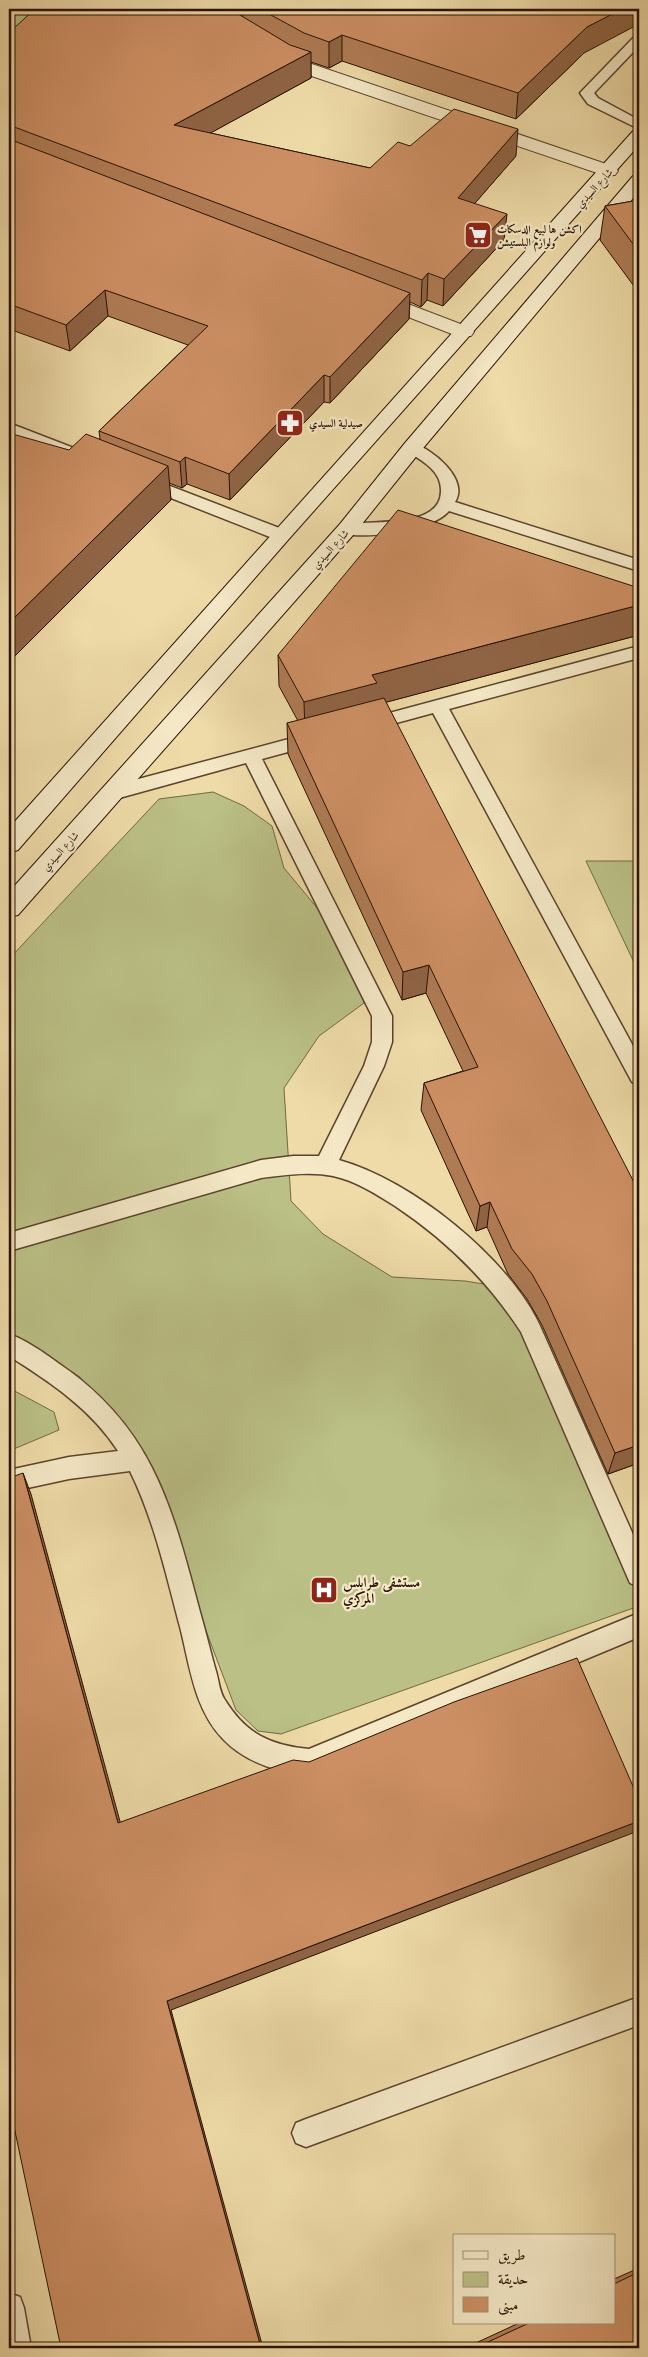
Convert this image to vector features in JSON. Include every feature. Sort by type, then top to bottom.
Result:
[{"type":"main road","points":[[266,46],[297,65],[609,171]]},
{"type":"main road","name":"شارع السيدي","points":[[9,844],[281,535],[639,136]]},
{"type":"main road","name":"شارع السيدي","points":[[9,908],[347,529],[412,448],[639,180]]},
{"type":"main road","points":[[362,292],[464,332]]},
{"type":"lane","points":[[639,39],[587,93],[593,101],[639,125]]},
{"type":"lane","points":[[9,428],[90,460]]},
{"type":"lane","points":[[347,529],[382,530],[410,524],[433,516],[447,505],[451,491],[446,477],[437,462],[412,448]]},
{"type":"lane","points":[[127,474],[281,535]]},
{"type":"lane","points":[[447,505],[639,566]]},
{"type":"lane","points":[[353,728],[639,652]]},
{"type":"lane","points":[[438,706],[639,1076]]},
{"type":"lane","points":[[112,792],[335,733]]},
{"type":"lane","points":[[250,756],[382,1016],[382,1042],[374,1066],[325,1166]]},
{"type":"lane","points":[[9,1242],[261,1169],[293,1165],[325,1166],[369,1179],[430,1217],[467,1248],[509,1295],[529,1326],[639,1575]]},
{"type":"lane","points":[[9,1344],[43,1365],[85,1396],[117,1430],[137,1459],[154,1492],[166,1526],[212,1703],[226,1725],[246,1743],[264,1754],[286,1760],[310,1762],[639,1625]]},
{"type":"lane","points":[[9,1481],[69,1468],[137,1459]]},
{"type":"lane","points":[[306,2133],[639,2011]]},
{"type":"lane","points":[[9,2308],[16,2348]]},
{"type":"green space","points":[[9,9],[66,9],[9,63]]},
{"type":"green space","points":[[213,792],[244,806],[272,826],[284,868],[323,915],[356,971],[364,1003],[319,1036],[284,1088],[291,1201],[323,1234],[392,1277],[465,1281],[515,1289],[639,1578],[639,1606],[281,1734],[258,1731],[236,1710],[141,1459],[80,1377],[9,1332],[9,959],[159,799]]},
{"type":"green space","points":[[586,861],[639,861],[639,973]]},
{"type":"green space","points":[[9,1388],[54,1412],[59,1430],[9,1451]]},
{"type":"building","points":[[35,9],[230,9],[290,45],[311,52],[174,125],[370,168],[398,142],[410,146],[454,109],[518,129],[458,198],[507,214],[444,279],[428,273],[422,280],[9,125],[9,31]]},
{"type":"building","points":[[260,9],[622,9],[587,27],[518,93],[342,35],[329,42],[304,33]]},
{"type":"building","points":[[9,139],[410,293],[330,377],[324,375],[229,474],[185,457],[180,462],[99,431],[208,326],[105,290],[66,325],[9,304]]},
{"type":"building","points":[[639,200],[639,252],[605,206]]},
{"type":"building","points":[[9,433],[69,450],[86,434],[168,466],[9,623]]},
{"type":"building","points":[[398,510],[639,588],[639,605],[372,675],[377,683],[304,702],[278,655]]},
{"type":"building","points":[[384,698],[639,1192],[639,1445],[615,1453],[547,1301],[532,1274],[512,1249],[490,1202],[480,1206],[424,1083],[478,1067],[429,965],[403,972],[287,723]]},
{"type":"building","points":[[23,1473],[118,1823],[293,1760],[309,1762],[454,1702],[577,1658],[639,1800],[639,1821],[167,2001],[261,2348],[61,2348],[9,2103],[9,1478]]},
{"type":"building","points":[[639,2272],[639,2348],[475,2348],[527,2324],[616,2324],[616,2283]]},
{"type":"place","name":"اكشن ها لبيع الدسكات ولوازم البلستيشن","points":[[478,235]]},
{"type":"place","name":"صيدلية السيدي","points":[[290,423]]},
{"type":"place","name":"مستشفى طرابلس المركزي","points":[[324,1590]]}]
